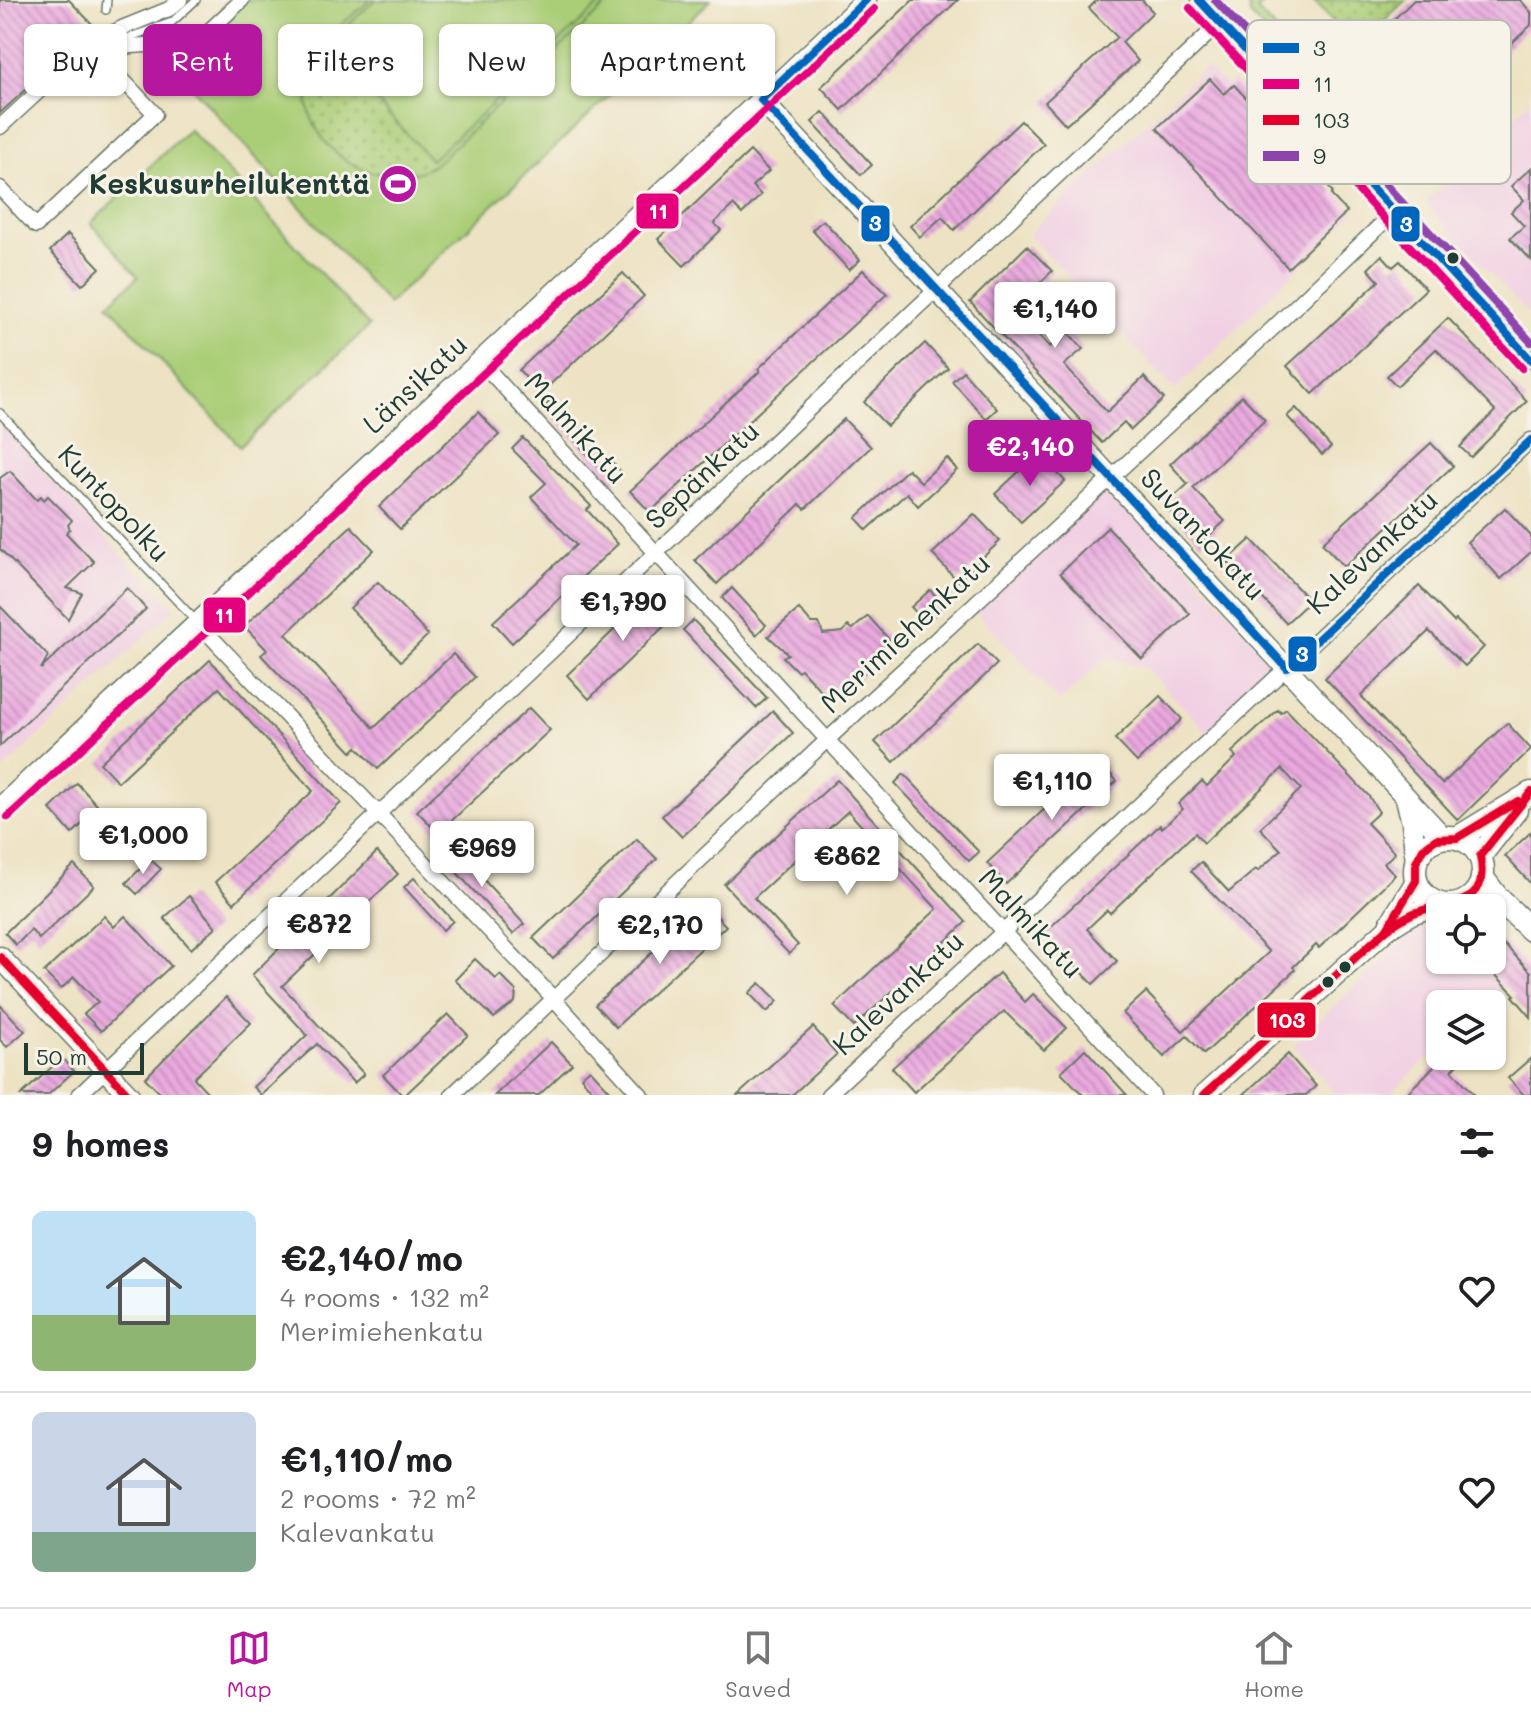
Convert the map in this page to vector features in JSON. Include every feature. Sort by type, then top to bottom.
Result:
[{"type":"main road","points":[[1426,894],[1416,871],[1423,849],[1450,838],[1531,792]]},
{"type":"main road","points":[[1476,894],[1481,866],[1531,792]]},
{"type":"main road","points":[[1450,838],[1470,845],[1498,898],[1531,932]]},
{"type":"main road","points":[[1506,918],[1531,932]]},
{"type":"street","points":[[0,127],[89,45],[169,9],[180,0]]},
{"type":"street","points":[[0,188],[36,226],[155,114],[105,61],[119,47],[198,41],[242,0]]},
{"type":"street","name":"Länsikatu","points":[[0,808],[866,0]]},
{"type":"street","points":[[1199,0],[1247,52]]},
{"type":"street","name":"Sepänkatu","points":[[79,1095],[1220,23]]},
{"type":"street","name":"Suvantokatu","points":[[761,100],[1406,798],[1450,838]]},
{"type":"street","points":[[1368,184],[1531,360]]},
{"type":"street","name":"Merimiehenkatu","points":[[452,1095],[827,740],[1394,212]]},
{"type":"street","name":"Malmikatu","points":[[481,362],[1153,1095]]},
{"type":"street","name":"Kalevankatu","points":[[828,1095],[1531,440]]},
{"type":"street","points":[[197,622],[641,1095]]},
{"type":"street","points":[[1386,930],[1416,871],[1412,823],[1406,798]]},
{"type":"street","points":[[1204,1095],[1386,930],[1411,914],[1426,909]]},
{"type":"street","points":[[0,957],[129,1095]]},
{"type":"lane","points":[[106,10],[107,0]]},
{"type":"lane","points":[[130,37],[172,22],[196,0]]},
{"type":"lane","name":"Kuntopolku","points":[[0,413],[197,622]]},
{"type":"shaded area","points":[[1206,67],[1227,87],[1234,81],[1247,95],[1247,184],[1328,184],[1354,212],[1175,390],[1028,234]]},
{"type":"shaded area","points":[[1531,100],[1531,317],[1425,203],[1445,184],[1511,184],[1511,119]]},
{"type":"shaded area","points":[[0,424],[175,608],[0,772]]},
{"type":"shaded area","points":[[1109,481],[1282,669],[1210,735],[1147,669],[1107,657],[1059,702],[973,609]]},
{"type":"shaded area","points":[[1419,925],[1426,925],[1426,974],[1506,974],[1506,945],[1527,966],[1502,990],[1426,990],[1426,1060],[1389,1095],[1336,1095],[1294,1045]]},
{"type":"green space","name":"Keskusurheilukenttä","points":[[242,0],[711,0],[686,24],[571,24],[571,96],[609,96],[388,304],[200,96],[262,96],[262,24],[216,24]]},
{"type":"green space","points":[[370,0],[375,0],[349,24],[342,24]]},
{"type":"green space","points":[[605,0],[612,0],[586,24],[579,24]]},
{"type":"green space","points":[[1253,0],[1267,0],[1257,10],[1266,20],[1255,20],[1250,15],[1249,4]]},
{"type":"green space","points":[[1313,0],[1406,0],[1385,20],[1332,20]]},
{"type":"green space","points":[[571,31],[571,38],[555,53],[555,46]]},
{"type":"green space","points":[[308,96],[372,96],[431,160],[501,96],[508,96],[434,165],[414,173],[387,175],[364,170],[344,159],[327,144],[315,125]]},
{"type":"green space","points":[[189,129],[369,326],[240,446],[108,304],[138,277],[91,223]]},
{"type":"building","points":[[0,0],[69,0],[92,24],[24,24],[24,91],[0,113]]},
{"type":"building","points":[[913,0],[958,0],[842,110],[821,87]]},
{"type":"building","points":[[1097,0],[1142,0],[1153,12],[1122,42],[1138,61],[1066,125],[1045,102],[1117,37],[1089,8]]},
{"type":"building","points":[[1414,0],[1520,0],[1531,12],[1531,25],[1511,44],[1511,20],[1393,20]]},
{"type":"building","points":[[1210,79],[1224,94],[1234,85],[1247,99],[1247,184],[1326,184],[1347,212],[1288,268],[1157,128]]},
{"type":"building","points":[[823,112],[872,165],[861,175],[812,122]]},
{"type":"building","points":[[1021,121],[1044,144],[954,230],[942,217],[920,237],[910,226]]},
{"type":"building","points":[[750,151],[769,171],[752,186],[761,195],[742,214],[733,205],[714,223],[721,230],[684,266],[658,239]]},
{"type":"building","points":[[1531,168],[1531,260],[1510,238],[1524,226],[1511,212],[1524,200],[1511,186]]},
{"type":"building","points":[[823,220],[860,260],[849,270],[812,230]]},
{"type":"building","points":[[68,234],[100,268],[82,285],[50,251]]},
{"type":"building","points":[[1027,246],[1052,271],[1014,309],[1050,347],[1066,330],[1083,349],[1064,365],[1107,412],[1144,377],[1164,399],[1131,430],[1124,422],[1102,443],[970,302]]},
{"type":"building","points":[[1382,255],[1393,267],[1400,261],[1426,289],[1313,394],[1287,366],[1379,281],[1368,269]]},
{"type":"building","points":[[863,270],[887,294],[650,512],[630,491]]},
{"type":"building","points":[[623,273],[644,296],[540,394],[519,370]]},
{"type":"building","points":[[1448,318],[1527,401],[1471,457],[1460,447],[1495,411],[1436,349],[1397,386],[1387,376]]},
{"type":"building","points":[[925,343],[948,368],[887,426],[864,402]]},
{"type":"building","points":[[963,371],[997,409],[986,419],[952,381]]},
{"type":"building","points":[[1242,396],[1265,420],[1193,488],[1225,521],[1201,543],[1165,505],[1188,484],[1170,464]]},
{"type":"building","points":[[553,398],[623,474],[614,483],[544,407]]},
{"type":"building","points":[[1296,408],[1331,447],[1322,455],[1287,416]]},
{"type":"building","points":[[478,412],[499,435],[400,529],[379,507]]},
{"type":"building","points":[[844,419],[871,447],[805,509],[800,504],[717,584],[695,560]]},
{"type":"building","points":[[523,438],[591,506],[587,510],[618,544],[512,643],[493,622],[576,545],[531,497],[546,483],[512,449]]},
{"type":"building","points":[[1431,443],[1453,466],[1344,567],[1322,543]]},
{"type":"building","points":[[1039,453],[1065,481],[1021,522],[995,494]]},
{"type":"building","points":[[947,458],[957,470],[918,506],[907,493],[867,530],[856,518],[908,469],[921,482]]},
{"type":"building","points":[[10,471],[37,500],[48,496],[72,520],[66,533],[94,562],[67,588],[82,593],[68,619],[0,549],[0,478]]},
{"type":"building","points":[[1505,508],[1531,536],[1531,552],[1501,579],[1467,542]]},
{"type":"building","points":[[974,514],[1000,541],[958,581],[932,554]]},
{"type":"building","points":[[351,526],[374,550],[286,634],[374,728],[453,654],[475,677],[378,769],[357,747],[352,752],[261,655],[267,650],[244,626]]},
{"type":"building","points":[[1108,527],[1190,614],[1142,659],[1060,573]]},
{"type":"building","points":[[1251,539],[1310,601],[1286,623],[1227,561]]},
{"type":"building","points":[[378,582],[428,635],[401,661],[350,608]]},
{"type":"building","points":[[1419,586],[1484,647],[1465,666],[1429,631],[1361,696],[1442,784],[1507,723],[1531,749],[1458,820],[1325,678]]},
{"type":"building","points":[[127,588],[146,609],[0,746],[0,606],[48,656],[41,669]]},
{"type":"building","points":[[658,588],[680,611],[589,699],[567,675]]},
{"type":"building","points":[[732,588],[766,625],[756,635],[722,598]]},
{"type":"building","points":[[930,590],[944,605],[925,622],[911,607]]},
{"type":"building","points":[[799,609],[811,623],[819,623],[823,634],[843,632],[848,626],[853,629],[868,616],[895,646],[841,693],[821,691],[801,669],[797,671],[783,657],[788,654],[768,636]]},
{"type":"building","points":[[693,620],[767,698],[756,708],[683,630]]},
{"type":"building","points":[[978,644],[997,664],[894,762],[875,742]]},
{"type":"building","points":[[210,660],[341,803],[234,903],[215,882],[313,791],[219,688],[118,782],[100,763]]},
{"type":"building","points":[[1160,696],[1182,719],[1137,762],[1115,739]]},
{"type":"building","points":[[529,708],[550,730],[438,833],[417,811]]},
{"type":"building","points":[[1286,709],[1368,795],[1379,812],[1367,823],[1395,853],[1384,863],[1395,875],[1319,948],[1316,945],[1293,967],[1295,970],[1204,1054],[1187,1036],[1164,1057],[1123,1013],[1146,992],[1183,1031],[1269,952],[1191,871],[1201,862],[1229,892],[1281,850],[1260,828],[1301,789],[1282,769],[1204,843],[1195,833],[1110,913],[1107,910],[1087,929],[1117,961],[1093,984],[1045,932],[1160,825],[1162,828],[1183,809],[1178,804],[1202,781],[1207,786],[1236,757],[1232,752],[1278,710],[1281,713]]},
{"type":"building","points":[[773,711],[793,733],[682,837],[662,816]]},
{"type":"building","points":[[1097,760],[1117,781],[1006,884],[987,863]]},
{"type":"building","points":[[904,774],[979,852],[969,861],[895,783]]},
{"type":"building","points":[[837,780],[966,922],[854,1027],[834,1006],[937,909],[848,811],[754,898],[798,945],[789,954],[724,884]]},
{"type":"building","points":[[77,783],[113,823],[117,819],[128,830],[111,847],[85,821],[72,834],[50,809]]},
{"type":"building","points":[[1531,832],[1531,884],[1505,856]]},
{"type":"building","points":[[637,839],[657,859],[553,959],[533,938]]},
{"type":"building","points":[[451,844],[524,924],[513,934],[440,854]]},
{"type":"building","points":[[377,852],[398,874],[282,986],[364,1074],[354,1083],[317,1044],[261,1095],[253,1087],[307,1035],[252,975]]},
{"type":"building","points":[[150,859],[161,869],[137,894],[126,883]]},
{"type":"building","points":[[74,865],[94,886],[39,939],[31,930],[16,945],[5,933]]},
{"type":"building","points":[[414,878],[453,921],[443,930],[404,887]]},
{"type":"building","points":[[189,896],[216,927],[191,949],[164,918]]},
{"type":"building","points":[[705,904],[726,926],[616,1027],[595,1005]]},
{"type":"building","points":[[104,916],[114,927],[125,916],[171,966],[101,1031],[84,1014],[98,1002],[74,977],[61,989],[44,972]]},
{"type":"building","points":[[1506,946],[1531,972],[1531,1017],[1495,974],[1506,974]]},
{"type":"building","points":[[475,959],[496,979],[500,975],[516,991],[515,1002],[494,1018],[455,980]]},
{"type":"building","points":[[999,973],[1025,1002],[1033,994],[1067,1028],[1044,1050],[1004,1011],[914,1092],[892,1068]]},
{"type":"building","points":[[760,983],[778,1001],[767,1012],[749,993]]},
{"type":"building","points":[[226,997],[251,1023],[194,1078],[210,1095],[162,1095],[145,1078]]},
{"type":"building","points":[[0,1005],[25,1031],[7,1047],[0,1040]]},
{"type":"building","points":[[448,1014],[468,1035],[402,1095],[383,1075]]},
{"type":"building","points":[[813,1027],[837,1054],[792,1095],[738,1095]]},
{"type":"building","points":[[551,1042],[572,1064],[539,1095],[495,1095]]},
{"type":"building","points":[[1085,1049],[1127,1095],[1083,1095],[1061,1072]]},
{"type":"building","points":[[1288,1054],[1316,1086],[1306,1095],[1243,1095]]},
{"type":"building","points":[[62,1058],[74,1071],[48,1095],[21,1095]]},
{"type":"building","points":[[1531,1058],[1531,1095],[1524,1095],[1508,1078]]},
{"type":"building","points":[[590,1069],[614,1095],[596,1095],[581,1077]]},
{"type":"building","points":[[1431,1070],[1452,1070],[1475,1095],[1405,1095]]},
{"type":"transit line","name":"3","points":[[866,0],[761,100],[1287,668],[1531,440]]},
{"type":"transit line","name":"3","points":[[1199,0],[1247,52]]},
{"type":"transit line","name":"9","points":[[1215,0],[1247,35]]},
{"type":"transit line","name":"11","points":[[1190,8],[1247,70]]},
{"type":"transit line","name":"11","points":[[8,817],[874,9]]},
{"type":"transit line","name":"11","points":[[1352,184],[1522,368]]},
{"type":"transit line","name":"3","points":[[1369,184],[1531,360]]},
{"type":"transit line","name":"9","points":[[1385,184],[1531,342]]},
{"type":"transit line","name":"103","points":[[1204,1095],[1386,930],[1414,913],[1464,900],[1473,894],[1482,873],[1480,856],[1531,792]]},
{"type":"transit line","name":"103","points":[[1386,930],[1416,881],[1416,862],[1423,849],[1436,839],[1457,838],[1518,801]]},
{"type":"transit line","name":"103","points":[[0,957],[129,1095]]},
{"type":"place","name":"Keskusurheilukenttä","points":[[398,184]]}]
